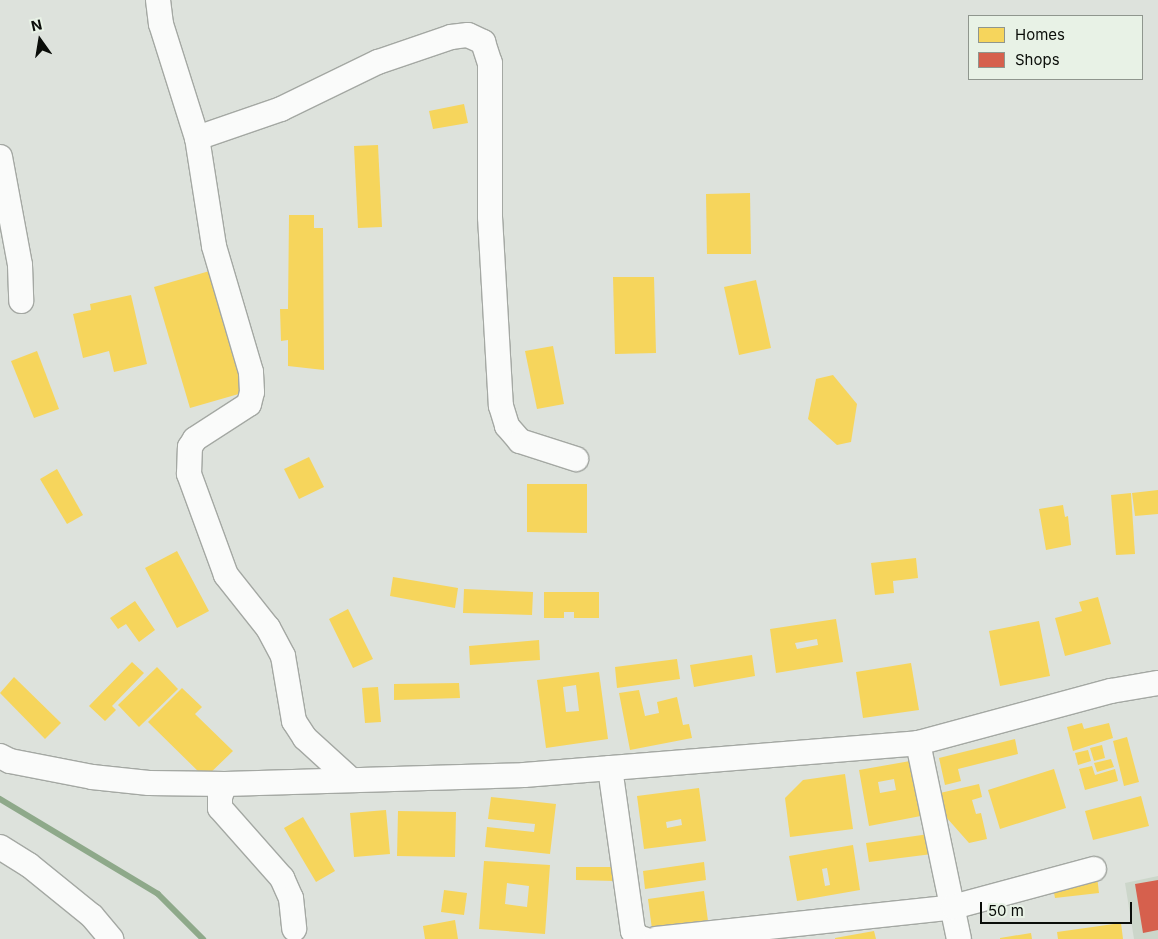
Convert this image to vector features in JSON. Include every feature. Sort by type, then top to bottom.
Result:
[{"type":"street","points":[[158,0],[161,24],[197,138],[214,246],[251,372],[252,392],[249,404],[195,439],[190,447],[189,474],[226,575],[268,628],[283,656],[294,721],[305,738],[350,779]]},
{"type":"street","points":[[197,138],[281,109],[378,62],[451,37],[468,35],[483,42],[490,63],[490,217],[501,406],[507,426],[520,441],[576,459]]},
{"type":"street","points":[[0,157],[20,265],[22,301]]},
{"type":"street","points":[[0,756],[10,761],[92,777],[149,783],[225,784],[524,774],[918,743],[1111,691],[1158,682]]},
{"type":"street","points":[[918,743],[959,939]]},
{"type":"street","points":[[610,768],[634,931],[639,938],[644,939]]},
{"type":"street","points":[[225,784],[220,797],[220,808],[282,878],[291,898],[294,929]]},
{"type":"street","points":[[0,847],[29,865],[92,916],[111,939]]},
{"type":"street","points":[[656,939],[953,907],[1094,870]]},
{"type":"shaded area","points":[[1158,876],[1158,939],[1134,939],[1125,883]]},
{"type":"building: Homes","points":[[464,104],[468,123],[433,129],[429,111]]},
{"type":"building: Homes","points":[[378,145],[382,227],[358,228],[354,146]]},
{"type":"building: Homes","points":[[750,193],[751,254],[707,254],[706,194]]},
{"type":"building: Homes","points":[[289,215],[314,215],[314,228],[323,228],[324,370],[288,366],[288,340],[281,341],[280,309],[288,309]]},
{"type":"building: Homes","points":[[213,270],[249,391],[190,408],[154,287]]},
{"type":"building: Homes","points":[[613,277],[654,277],[656,353],[615,354]]},
{"type":"building: Homes","points":[[756,280],[771,348],[739,355],[724,287]]},
{"type":"building: Homes","points":[[131,295],[147,364],[114,372],[109,351],[83,358],[73,314],[91,310],[90,304]]},
{"type":"building: Homes","points":[[553,346],[564,404],[537,409],[525,351]]},
{"type":"building: Homes","points":[[37,351],[59,409],[34,418],[11,361]]},
{"type":"building: Homes","points":[[833,375],[857,404],[851,442],[837,445],[808,419],[816,379]]},
{"type":"building: Homes","points":[[309,457],[324,487],[299,499],[284,469]]},
{"type":"building: Homes","points":[[57,469],[83,515],[67,524],[40,479]]},
{"type":"building: Homes","points":[[527,484],[587,484],[587,533],[527,532]]},
{"type":"building: Homes","points":[[1158,490],[1158,514],[1135,516],[1132,493]]},
{"type":"building: Homes","points":[[1131,493],[1135,554],[1116,555],[1111,495]]},
{"type":"building: Homes","points":[[1063,505],[1065,517],[1068,516],[1071,545],[1046,550],[1039,509]]},
{"type":"building: Homes","points":[[177,551],[209,611],[177,628],[145,568]]},
{"type":"building: Homes","points":[[916,558],[918,578],[893,581],[894,593],[875,595],[871,563]]},
{"type":"building: Homes","points":[[393,577],[458,588],[455,608],[390,596]]},
{"type":"building: Homes","points":[[464,589],[533,592],[532,615],[463,613]]},
{"type":"building: Homes","points":[[544,592],[599,592],[599,618],[574,618],[574,612],[564,612],[564,618],[544,618]]},
{"type":"building: Homes","points":[[1098,597],[1111,644],[1065,656],[1055,618],[1082,611],[1079,602]]},
{"type":"building: Homes","points":[[135,601],[155,630],[139,642],[126,624],[118,629],[110,618]]},
{"type":"building: Homes","points":[[348,609],[373,659],[353,668],[329,619]]},
{"type":"building: Homes","points":[[836,619],[843,662],[776,673],[770,629]],"holes":[[[817,639],[818,645],[797,649],[795,643]]]},
{"type":"building: Homes","points":[[1039,621],[1050,676],[1000,686],[989,631]]},
{"type":"building: Homes","points":[[539,640],[540,660],[470,665],[469,646]]},
{"type":"building: Homes","points":[[752,655],[755,676],[694,687],[690,665]]},
{"type":"building: Homes","points":[[677,659],[680,679],[617,688],[615,667]]},
{"type":"building: Homes","points":[[132,662],[144,673],[112,706],[116,710],[105,721],[89,706]]},
{"type":"building: Homes","points":[[911,663],[919,710],[863,718],[856,672]]},
{"type":"building: Homes","points":[[157,667],[178,689],[139,727],[118,705]]},
{"type":"building: Homes","points":[[599,672],[608,739],[546,748],[537,680]],"holes":[[[576,685],[579,711],[566,712],[563,687]]]},
{"type":"building: Homes","points":[[14,677],[61,723],[45,739],[0,693]]},
{"type":"building: Homes","points":[[459,683],[460,698],[394,700],[394,684]]},
{"type":"building: Homes","points":[[378,687],[381,722],[365,723],[362,688]]},
{"type":"building: Homes","points":[[182,688],[202,707],[195,714],[233,751],[205,778],[148,722]]},
{"type":"building: Homes","points":[[639,690],[645,716],[659,713],[657,702],[677,697],[683,725],[689,724],[692,738],[630,750],[619,693]]},
{"type":"building: Homes","points":[[1082,723],[1084,729],[1109,723],[1113,738],[1073,751],[1067,727]]},
{"type":"building: Homes","points":[[1127,737],[1139,782],[1124,786],[1113,741]]},
{"type":"building: Homes","points":[[1015,739],[1018,754],[958,769],[961,781],[945,785],[939,758]]},
{"type":"building: Homes","points":[[1102,745],[1105,758],[1094,761],[1090,748]]},
{"type":"building: Homes","points":[[1088,750],[1091,761],[1078,765],[1075,753]]},
{"type":"building: Homes","points":[[1111,759],[1114,767],[1097,772],[1094,763]]},
{"type":"building: Homes","points":[[916,760],[926,815],[869,826],[859,770]],"holes":[[[894,779],[896,790],[880,793],[878,782]]]},
{"type":"building: Homes","points":[[1092,766],[1095,775],[1115,769],[1118,781],[1085,790],[1079,769]]},
{"type":"building: Homes","points":[[1054,769],[1066,808],[1000,829],[988,790]]},
{"type":"building: Homes","points":[[845,774],[853,829],[790,837],[785,798],[803,780]]},
{"type":"building: Homes","points":[[979,784],[982,797],[972,800],[976,814],[981,813],[987,839],[969,843],[946,817],[940,793]]},
{"type":"building: Homes","points":[[699,788],[706,841],[644,849],[637,796]],"holes":[[[681,819],[682,825],[667,828],[666,822]]]},
{"type":"building: Homes","points":[[1141,796],[1149,826],[1093,840],[1085,811]]},
{"type":"building: Homes","points":[[491,797],[556,804],[550,854],[485,847],[487,827],[534,832],[535,824],[488,819]]},
{"type":"building: Homes","points":[[386,810],[390,854],[354,857],[350,813]]},
{"type":"building: Homes","points":[[398,811],[456,812],[455,857],[397,856]]},
{"type":"building: Homes","points":[[303,817],[335,871],[316,882],[284,828]]},
{"type":"building: Homes","points":[[929,834],[932,854],[869,862],[866,843]]},
{"type":"building: Homes","points":[[853,845],[860,890],[797,901],[789,856]],"holes":[[[827,868],[830,885],[825,886],[822,869]]]},
{"type":"building: Homes","points":[[484,861],[550,865],[545,934],[479,929]],"holes":[[[507,883],[529,886],[527,907],[505,904]]]},
{"type":"building: Homes","points":[[704,862],[706,880],[645,889],[643,871]]},
{"type":"building: Homes","points":[[576,867],[616,867],[615,881],[576,880]]},
{"type":"building: Homes","points":[[1097,876],[1099,893],[1055,898],[1052,882]]},
{"type":"building: Homes","points":[[444,890],[467,893],[464,915],[441,912]]},
{"type":"building: Homes","points":[[704,891],[708,921],[652,929],[648,899]]},
{"type":"building: Homes","points":[[455,920],[458,939],[425,939],[423,926]]},
{"type":"building: Homes","points":[[1121,923],[1123,939],[1058,939],[1057,932]]},
{"type":"building: Homes","points":[[874,931],[876,939],[835,939],[835,938]]},
{"type":"building: Homes","points":[[1031,933],[1032,939],[1000,939],[1000,938]]},
{"type":"building: Shops","points":[[1158,880],[1158,930],[1143,933],[1135,884]]},
{"type":"waterway","points":[[0,799],[158,894],[203,939]]}]
